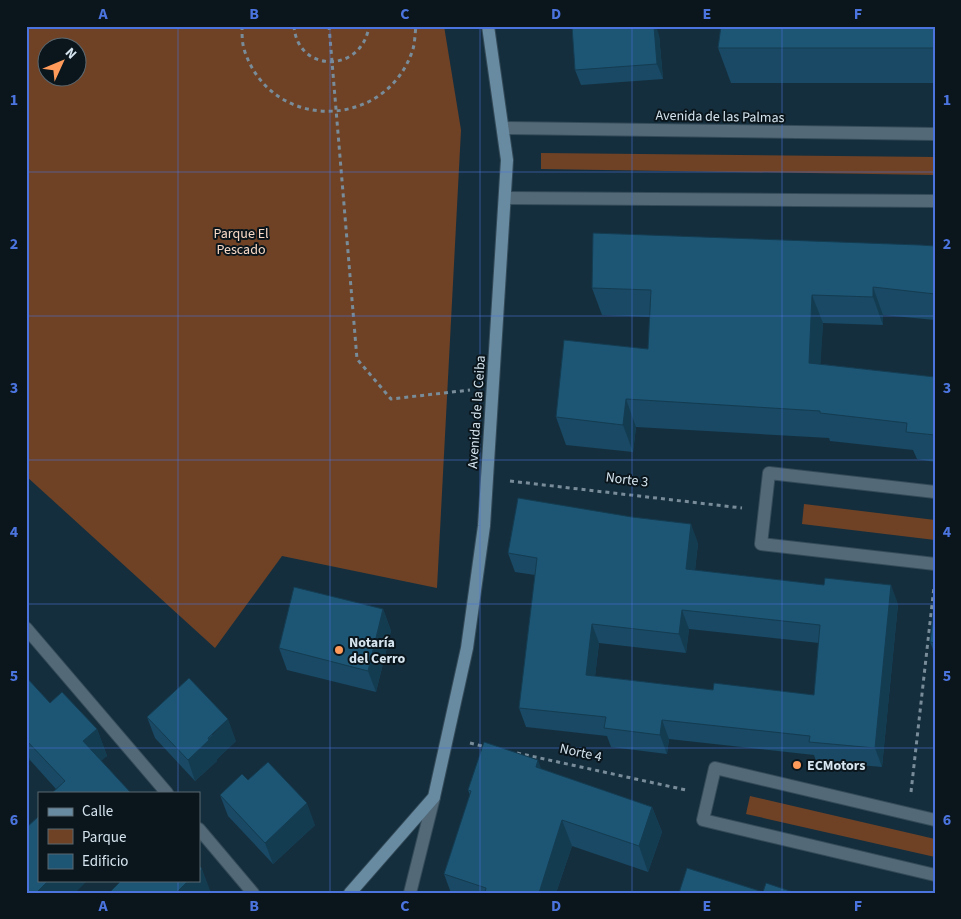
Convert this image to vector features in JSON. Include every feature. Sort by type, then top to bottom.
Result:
[{"type":"street","name":"Avenida de la Ceiba","points":[[410,893],[448,739],[467,648],[484,526],[507,160],[504,128],[488,26]]},
{"type":"street","name":"Avenida de las Palmas","points":[[504,128],[935,134]]},
{"type":"street","points":[[505,198],[935,201]]},
{"type":"street","points":[[935,492],[768,473],[761,544],[935,564]]},
{"type":"street","points":[[26,628],[166,792]]},
{"type":"street","points":[[935,820],[715,768],[703,820],[935,875]]},
{"type":"street","name":"Avenida de la Ceiba","points":[[350,893],[434,797]]},
{"type":"street","points":[[200,831],[253,893]]},
{"type":"path","points":[[242,26],[244,49],[257,75],[277,95],[302,108],[336,112],[358,108],[382,95],[402,74],[414,48],[416,26]]},
{"type":"path","points":[[294,26],[299,44],[308,54],[318,60],[332,62],[348,58],[361,47],[367,36],[369,26]]},
{"type":"path","points":[[329,26],[357,359],[391,399],[493,387]]},
{"type":"path","name":"Norte 3","points":[[487,478],[764,510]]},
{"type":"path","points":[[909,814],[935,579]]},
{"type":"path","points":[[448,739],[496,749]]},
{"type":"path","name":"Norte 4","points":[[515,753],[708,795]]},
{"type":"green space","name":"Parque El Pescado","points":[[26,26],[444,26],[461,130],[437,588],[282,556],[215,648],[26,476]]},
{"type":"green space","points":[[541,153],[935,157],[935,175],[541,169]]},
{"type":"green space","points":[[804,504],[935,520],[935,540],[802,524]]},
{"type":"green space","points":[[750,796],[935,839],[935,857],[746,814]]},
{"type":"building","points":[[572,26],[654,26],[657,64],[575,70]]},
{"type":"building","points":[[721,26],[935,26],[935,48],[718,48]]},
{"type":"building","points":[[593,233],[935,246],[935,294],[873,287],[873,297],[812,295],[809,363],[935,377],[935,435],[906,432],[907,423],[820,413],[820,411],[626,399],[623,425],[556,417],[564,340],[648,349],[651,290],[592,288]]},
{"type":"building","points":[[518,498],[632,517],[691,524],[686,569],[824,585],[825,578],[891,585],[875,748],[809,742],[810,736],[662,720],[660,735],[604,728],[606,717],[519,708],[537,558],[508,553]],"holes":[[[682,610],[820,625],[814,695],[714,683],[713,690],[586,675],[592,624],[679,634]]]},
{"type":"building","points":[[294,587],[383,609],[368,671],[279,648]]},
{"type":"building","points":[[935,599],[935,643],[930,642]]},
{"type":"building","points":[[26,677],[50,703],[62,692],[97,729],[83,741],[130,792],[53,792],[65,781],[26,740]]},
{"type":"building","points":[[189,678],[228,719],[188,760],[147,717]]},
{"type":"building","points":[[484,742],[538,760],[536,767],[652,807],[639,846],[562,820],[539,893],[485,893],[486,888],[444,874],[471,791],[468,790]]},
{"type":"building","points":[[268,762],[307,803],[265,843],[220,795],[242,774],[248,780]]},
{"type":"building","points":[[38,817],[38,882],[47,882],[36,893],[26,893],[26,828]]},
{"type":"building","points":[[687,868],[763,892],[766,883],[796,893],[679,893]]},
{"type":"building","points":[[120,882],[187,882],[176,893],[109,893]]},
{"type":"place","name":"Notaría del Cerro","points":[[339,650]]},
{"type":"place","name":"ECMotors","points":[[797,765]]}]
